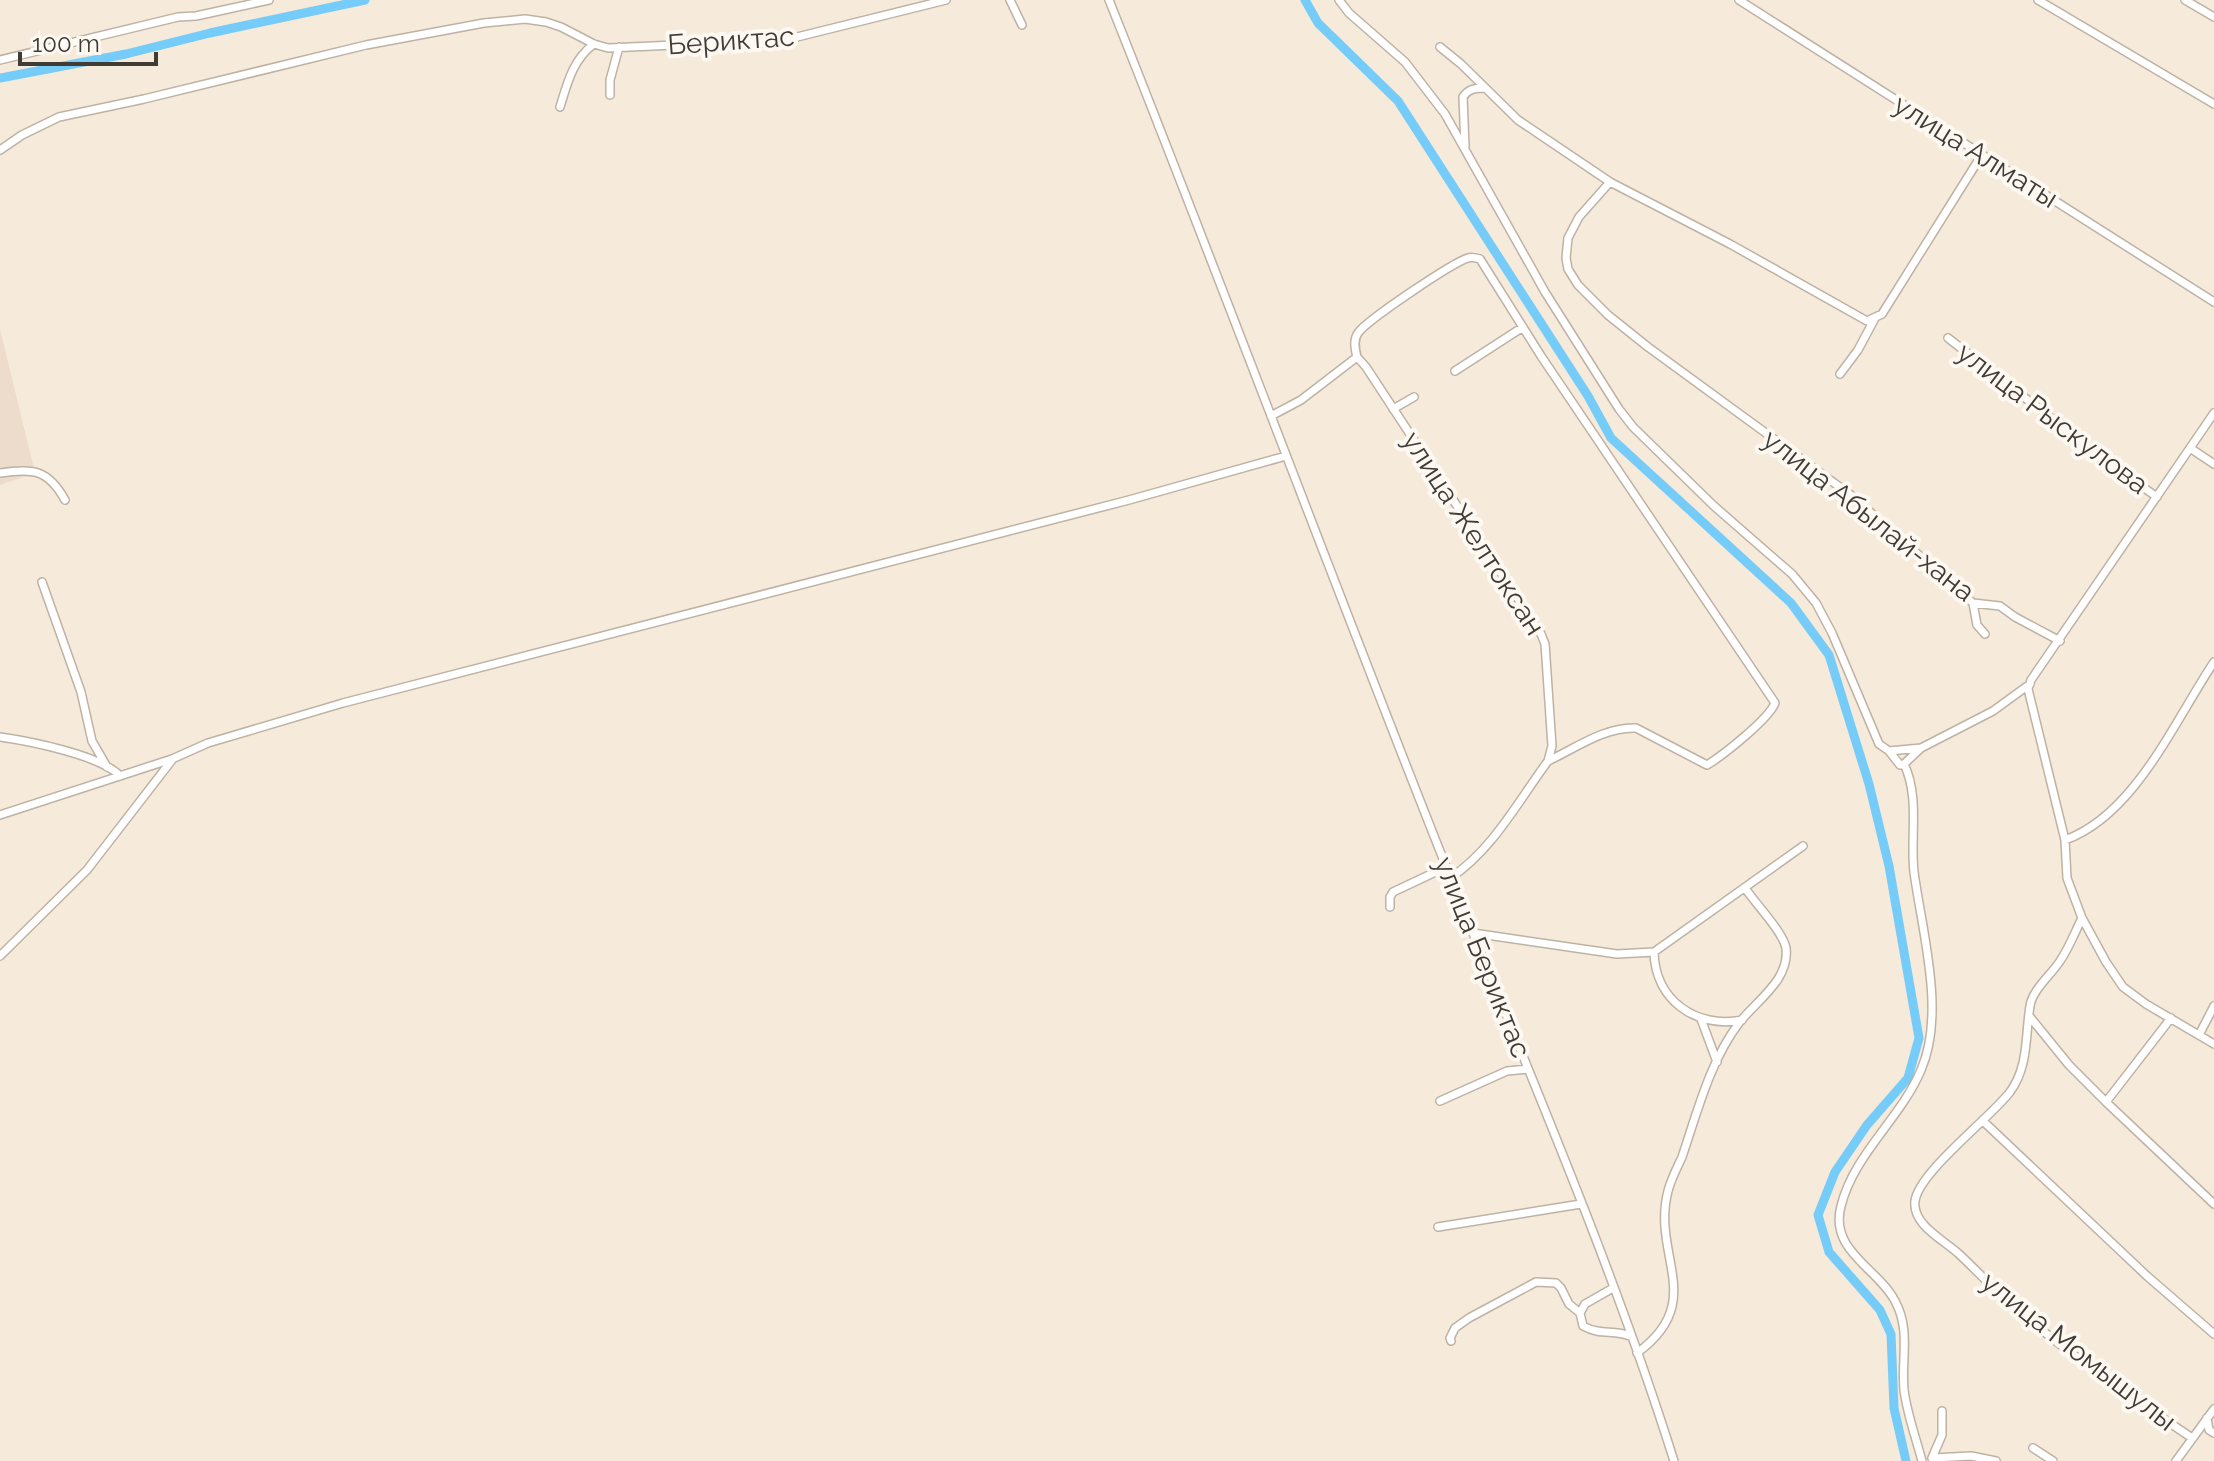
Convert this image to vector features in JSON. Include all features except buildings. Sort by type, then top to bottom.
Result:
[{"type":"street","points":[[0,60],[178,17],[269,0]]},
{"type":"street","name":"Бериктас","points":[[594,44],[608,48],[785,40],[946,0]]},
{"type":"street","points":[[1010,0],[1022,25]]},
{"type":"street","name":"улица Бериктас","points":[[1109,0],[1450,878],[1581,1204],[1674,1461]]},
{"type":"street","points":[[1339,0],[1349,13],[1405,62],[1445,114],[1545,292],[1619,409],[1671,465],[1792,574],[1816,603],[1832,633],[1871,729],[1879,744],[1900,765],[1921,748],[1985,716],[2030,684]]},
{"type":"street","name":"улица Алматы","points":[[1739,0],[2214,302]]},
{"type":"street","points":[[2038,0],[2214,104]]},
{"type":"street","points":[[2185,0],[2214,17]]},
{"type":"street","points":[[0,150],[59,117],[323,55],[433,32],[525,19],[561,27],[594,44],[584,51],[570,75],[560,107]]},
{"type":"street","points":[[610,95],[610,80],[619,47]]},
{"type":"street","points":[[1440,47],[1518,120],[1610,182],[1730,244],[1867,321],[1874,320]]},
{"type":"street","points":[[1465,148],[1463,97],[1474,88],[1485,88]]},
{"type":"street","points":[[1840,374],[1858,350],[1874,320],[1882,314],[1981,156]]},
{"type":"street","name":"улица Абылай-хана","points":[[1610,182],[1579,217],[1568,238],[1568,269],[1578,285],[1608,315],[1648,347],[1852,496],[1973,603],[2000,606],[2060,641]]},
{"type":"street","points":[[1271,416],[1301,400],[1357,357],[1354,342],[1358,333],[1370,322],[1414,290],[1470,257],[1480,259],[1775,703],[1763,718],[1707,765],[1636,728],[1627,727],[1611,730],[1548,761],[1469,866],[1450,878]]},
{"type":"street","points":[[1455,371],[1523,327]]},
{"type":"street","name":"улица Рыскулова","points":[[1948,338],[2157,497]]},
{"type":"street","name":"улица Желтоксан","points":[[1357,357],[1541,634],[1547,656],[1552,746],[1548,761]]},
{"type":"street","points":[[1393,409],[1414,397]]},
{"type":"street","points":[[2214,413],[2028,689],[2065,840],[2067,878],[2082,918],[2123,987],[2214,1044]]},
{"type":"street","points":[[2190,448],[2214,464]]},
{"type":"street","points":[[0,815],[172,759],[208,743],[343,703],[1143,496],[1286,456]]},
{"type":"street","points":[[0,473],[20,470],[42,472],[65,500]]},
{"type":"street","points":[[42,582],[81,692],[92,741],[107,767]]},
{"type":"street","points":[[1973,603],[1977,625],[1985,634]]},
{"type":"street","points":[[2065,840],[2097,825],[2118,804],[2177,725],[2214,662]]},
{"type":"street","points":[[0,737],[35,742],[107,767],[120,776]]},
{"type":"street","points":[[1889,751],[1921,748]]},
{"type":"street","points":[[0,956],[87,870],[172,759]]},
{"type":"street","points":[[1904,764],[1912,790],[1914,871],[1931,994],[1929,1045],[1920,1073],[1853,1178],[1840,1206],[1840,1221],[1842,1235],[1850,1251],[1891,1293],[1901,1314],[1906,1343],[1904,1390],[1922,1461]]},
{"type":"street","points":[[1473,933],[1617,954],[1654,952],[1803,846]]},
{"type":"street","points":[[1390,907],[1393,892],[1446,867]]},
{"type":"street","points":[[1637,1353],[1656,1336],[1673,1306],[1675,1288],[1664,1217],[1668,1191],[1729,1038],[1778,980],[1785,964],[1783,939],[1745,888]]},
{"type":"street","points":[[2082,918],[2061,960],[2030,1004],[2019,1079],[1984,1122],[2147,1276],[2214,1334]]},
{"type":"street","points":[[1654,952],[1658,978],[1669,996],[1683,1009],[1701,1019],[1726,1023],[1742,1020]]},
{"type":"street","points":[[2199,1035],[2214,1006]]},
{"type":"street","points":[[2030,1017],[2069,1065],[2214,1204]]},
{"type":"street","points":[[2106,1102],[2171,1018]]},
{"type":"street","points":[[1701,1019],[1717,1063]]},
{"type":"street","points":[[1440,1101],[1507,1071],[1528,1069]]},
{"type":"street","name":"улица Момышулы","points":[[1984,1122],[1919,1188],[1915,1208],[1920,1221],[2048,1335],[2192,1438]]},
{"type":"street","points":[[1438,1227],[1581,1204]]},
{"type":"street","points":[[1451,1341],[1455,1328],[1462,1323],[1536,1282],[1556,1283],[1569,1304],[1580,1313],[1583,1326],[1593,1331],[1631,1336]]},
{"type":"street","points":[[1580,1313],[1585,1304],[1613,1288]]},
{"type":"street","points":[[2176,1461],[2214,1409]]},
{"type":"street","points":[[1942,1411],[1942,1435],[1932,1459],[1971,1456],[1996,1461]]},
{"type":"street","name":"улица Момышулы","points":[[2207,1418],[2209,1430],[2214,1433]]},
{"type":"street","points":[[2033,1448],[2053,1461]]},
{"type":"shaded area","points":[[0,329],[35,473],[0,485]]},
{"type":"waterway","points":[[0,78],[126,54],[365,0]]},
{"type":"waterway","points":[[1305,0],[1318,23],[1398,101],[1588,396],[1611,438],[1791,603],[1829,655],[1869,784],[1889,866],[1919,1038],[1908,1078],[1867,1125],[1835,1172],[1818,1215],[1829,1252],[1880,1310],[1891,1334],[1894,1408],[1906,1461]]}]
